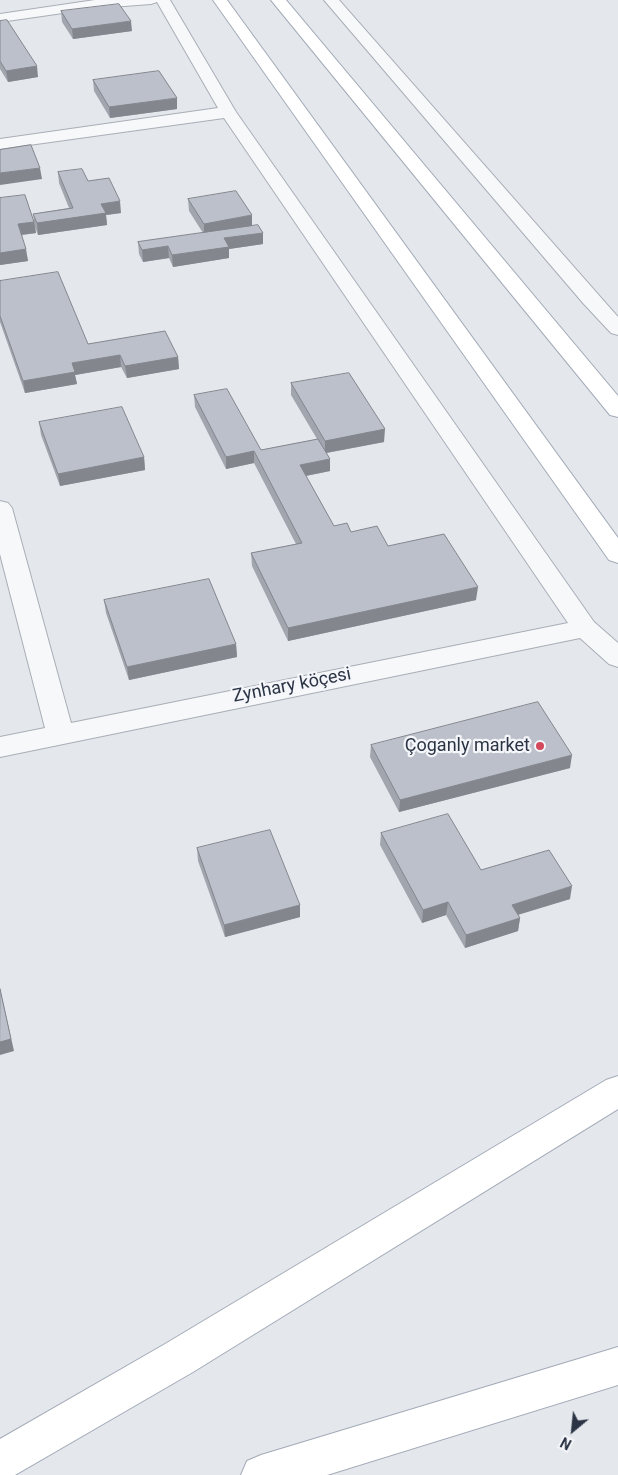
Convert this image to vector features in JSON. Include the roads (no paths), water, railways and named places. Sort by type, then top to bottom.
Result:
[{"type":"main road","points":[[220,0],[618,555]]},
{"type":"main road","points":[[278,0],[618,410]]},
{"type":"main road","points":[[0,1461],[179,1358],[618,1091]]},
{"type":"main road","points":[[261,1475],[618,1366]]},
{"type":"street","points":[[0,18],[96,2],[151,0]]},
{"type":"street","points":[[163,0],[228,112],[585,628],[618,658]]},
{"type":"street","points":[[331,0],[577,284],[618,328]]},
{"type":"street","points":[[0,144],[228,112]]},
{"type":"street","points":[[0,508],[60,733]]},
{"type":"street","name":"Zynhary köçesi","points":[[0,747],[60,733],[585,628]]},
{"type":"place","name":"Çoganly market","points":[[540,746]]}]
